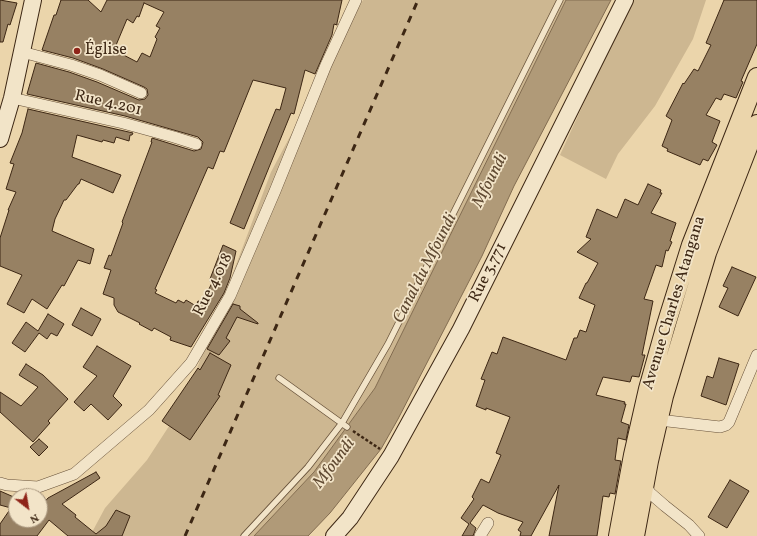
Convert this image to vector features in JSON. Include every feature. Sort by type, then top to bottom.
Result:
[{"type":"main road","points":[[0,139],[12,98],[32,0]]},
{"type":"main road","name":"Rue 3.771","points":[[334,536],[350,518],[391,456],[461,329],[625,0]]},
{"type":"main road","name":"Avenue Charles Atangana","points":[[618,536],[644,404],[668,318],[691,245],[757,77]]},
{"type":"main road","name":"Avenue Charles Atangana","points":[[635,536],[664,396],[707,253],[757,124]]},
{"type":"street","name":"Rue 4.018","points":[[0,483],[7,485],[38,487],[74,474],[149,410],[191,363],[230,296],[275,191],[326,65],[356,0]]},
{"type":"street","points":[[22,52],[71,65],[141,93]]},
{"type":"street","name":"Rue 4.201","points":[[12,98],[123,123],[196,144]]},
{"type":"street","points":[[659,420],[720,427],[726,426],[757,355]]},
{"type":"street","points":[[645,485],[650,493],[689,525],[699,536]]},
{"type":"street","points":[[480,536],[488,523]]},
{"type":"lane","points":[[244,536],[308,467],[342,423],[388,344],[560,0]]},
{"type":"lane","points":[[279,378],[347,427]]},
{"type":"path","points":[[347,427],[381,449]]},
{"type":"shaded area","points":[[363,0],[566,0],[375,388],[314,472],[254,536],[90,536],[105,508],[147,460],[184,403],[271,172]]},
{"type":"shaded area","points":[[631,0],[706,0],[693,39],[655,106],[618,154],[606,179],[560,155]]},
{"type":"water","name":"Mfoundi","points":[[566,0],[611,0],[514,186],[482,256],[381,449],[330,513],[308,536],[254,536],[314,472],[375,388]]},
{"type":"building","points":[[0,0],[17,3],[10,25],[8,24],[3,42],[0,42]]},
{"type":"building","points":[[61,0],[88,0],[101,12],[107,0],[342,0],[337,25],[334,24],[332,35],[315,74],[305,70],[294,114],[291,113],[244,229],[230,223],[276,109],[280,110],[286,88],[253,80],[224,152],[220,151],[213,169],[208,167],[155,289],[157,290],[155,293],[176,303],[178,300],[184,303],[186,300],[196,306],[198,301],[202,302],[212,283],[210,282],[212,279],[210,279],[223,245],[236,251],[230,278],[224,293],[191,347],[170,340],[171,337],[154,328],[152,331],[118,312],[114,305],[114,298],[103,294],[111,270],[104,268],[109,255],[111,256],[152,142],[152,138],[194,151],[201,149],[203,142],[198,137],[125,116],[27,94],[36,63],[69,72],[97,82],[139,100],[145,99],[148,95],[147,89],[144,87],[103,69],[73,58],[42,50],[54,15],[56,15]],"holes":[[[144,3],[164,12],[156,26],[160,28],[155,37],[157,39],[150,57],[142,53],[137,62],[114,50],[127,19],[133,23],[137,16],[139,17]]]},
{"type":"building","points":[[724,0],[757,0],[757,44],[741,81],[743,82],[736,98],[724,94],[721,100],[716,98],[706,115],[720,121],[712,142],[717,145],[708,161],[703,159],[700,165],[667,151],[668,149],[662,146],[672,120],[666,116],[683,83],[684,84],[694,69],[698,71],[711,45],[706,43]]},
{"type":"building","points":[[28,109],[133,133],[130,135],[129,141],[116,137],[114,143],[103,140],[102,142],[77,135],[72,157],[121,175],[113,193],[81,179],[79,184],[66,200],[64,200],[55,219],[52,231],[94,249],[90,264],[78,260],[64,286],[62,285],[47,309],[32,299],[24,313],[7,304],[22,275],[0,266],[0,238],[8,210],[16,192],[6,189],[14,164],[10,163],[22,133]]},
{"type":"building","points":[[648,184],[661,190],[660,193],[662,193],[651,213],[676,223],[670,241],[672,242],[668,251],[666,250],[662,267],[656,265],[644,299],[653,301],[642,355],[645,355],[639,377],[632,376],[630,382],[603,377],[596,395],[625,402],[624,404],[626,404],[621,422],[629,425],[626,440],[618,438],[615,460],[621,461],[615,494],[610,493],[609,497],[603,496],[597,536],[549,536],[559,485],[531,536],[520,536],[521,532],[518,530],[523,522],[498,513],[483,505],[470,523],[476,528],[473,536],[462,536],[469,524],[461,518],[474,499],[472,497],[481,479],[489,483],[501,455],[496,453],[510,417],[476,406],[485,380],[481,379],[492,352],[497,354],[503,337],[566,360],[574,338],[577,338],[580,330],[586,332],[595,305],[579,298],[598,263],[577,252],[591,239],[586,237],[597,209],[617,218],[625,199],[638,205]]},
{"type":"building","points":[[732,267],[756,277],[738,316],[719,307],[728,288],[723,286]]},
{"type":"building","points":[[233,304],[240,306],[240,309],[258,324],[237,317],[226,338],[230,341],[219,355],[207,349]]},
{"type":"building","points":[[81,308],[101,319],[92,336],[72,325]]},
{"type":"building","points":[[48,314],[64,324],[57,336],[51,333],[47,339],[39,333],[25,352],[12,343],[26,322],[38,331]]},
{"type":"building","points":[[97,346],[131,366],[113,396],[122,405],[108,420],[91,404],[84,411],[74,402],[97,376],[83,367]]},
{"type":"building","points":[[210,353],[231,365],[218,395],[220,396],[190,440],[162,421],[198,368],[200,370]]},
{"type":"building","points":[[719,358],[739,364],[726,405],[701,396],[707,376],[713,378]]},
{"type":"building","points":[[26,364],[43,375],[68,399],[48,421],[50,423],[33,442],[0,412],[0,392],[21,406],[38,387],[19,375]]},
{"type":"building","points":[[39,439],[48,447],[39,456],[30,447]]},
{"type":"building","points":[[96,472],[100,478],[62,504],[96,534],[106,526],[116,510],[130,516],[122,536],[68,536],[49,520],[48,521],[48,498]]},
{"type":"building","points":[[730,480],[749,491],[727,528],[708,517]]},
{"type":"building","points":[[0,491],[8,494],[8,507],[0,505]]},
{"type":"building","points":[[8,512],[8,528],[43,528],[37,536],[0,536],[0,524]]},
{"type":"railway","points":[[185,536],[418,0]]},
{"type":"place","name":"Église","points":[[77,51]]},
{"type":"water label","name":"Canal du Mfoundi","points":[[426,269]]}]
